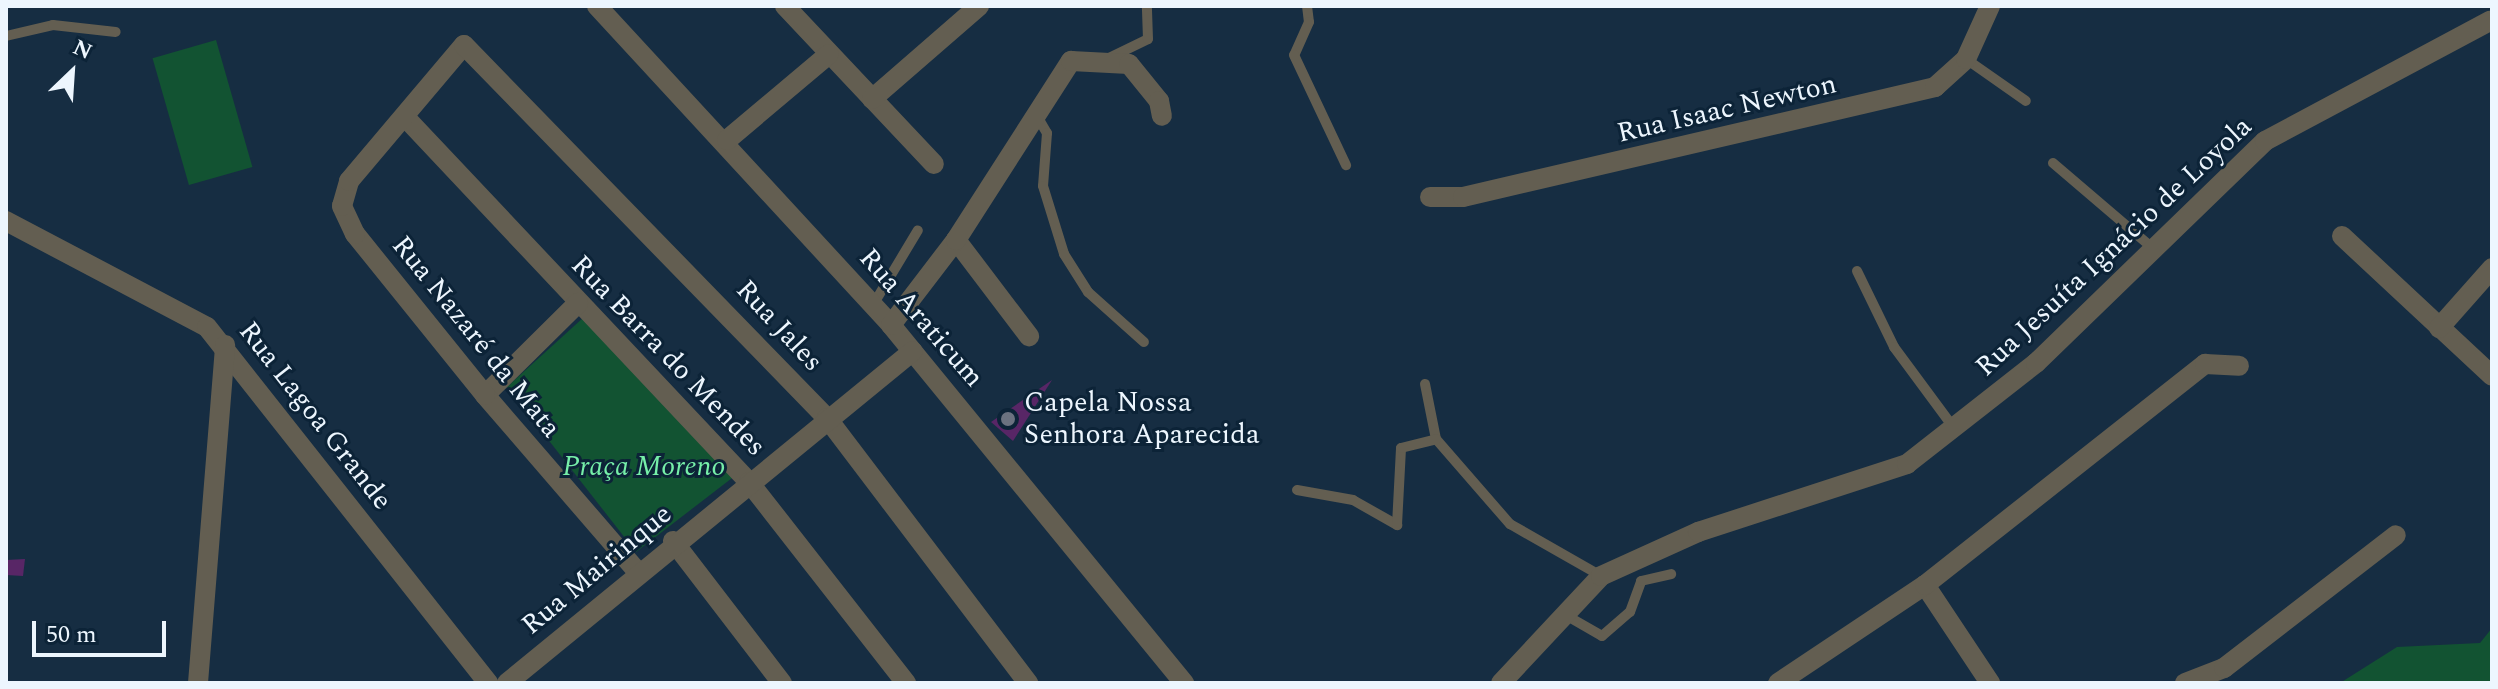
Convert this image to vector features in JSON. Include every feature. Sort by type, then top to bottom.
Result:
[{"type":"street","name":"Rua Araticum","points":[[597,6],[727,140],[891,325],[1184,683]]},
{"type":"street","points":[[872,99],[979,6]]},
{"type":"street","name":"Rua Isaac Newton","points":[[1430,197],[1463,197],[1894,99],[1946,83],[1966,59],[1990,6]]},
{"type":"street","points":[[788,7],[934,164]]},
{"type":"street","name":"Rua Jesuíta Ignácio de Loyola","points":[[1501,683],[1560,612],[1601,576],[1698,532],[1884,476],[1955,429],[2157,251],[2265,141],[2490,21]]},
{"type":"street","name":"Rua Jales","points":[[405,117],[457,51],[472,46],[827,418],[1028,683]]},
{"type":"street","points":[[727,140],[829,54]]},
{"type":"street","points":[[891,325],[956,240],[1071,61],[1109,58],[1129,64],[1159,101],[1162,116]]},
{"type":"street","name":"Rua Nazaré da Mata","points":[[405,117],[349,181],[342,206],[355,234],[485,395],[636,570]]},
{"type":"street","name":"Rua Barra do Mendes","points":[[405,117],[749,482],[906,683]]},
{"type":"street","name":"Rua Lagoa Grande","points":[[6,221],[172,305],[225,345],[488,683]]},
{"type":"street","points":[[2342,236],[2492,376]]},
{"type":"street","points":[[956,240],[1029,336]]},
{"type":"street","points":[[2439,328],[2492,268]]},
{"type":"street","points":[[485,395],[578,303]]},
{"type":"street","points":[[198,683],[225,345]]},
{"type":"street","name":"Rua Mairinque","points":[[507,683],[636,570],[913,351]]},
{"type":"street","points":[[1778,683],[1925,585],[2205,364],[2239,366]]},
{"type":"street","points":[[2185,683],[2224,668],[2396,535]]},
{"type":"street","points":[[673,541],[782,683]]},
{"type":"street","points":[[1925,585],[1990,683]]},
{"type":"lane","points":[[1109,58],[1148,39],[1147,6]]},
{"type":"lane","points":[[1307,6],[1309,22],[1294,55],[1346,165]]},
{"type":"lane","points":[[6,36],[53,25],[116,32]]},
{"type":"lane","points":[[1966,59],[2026,101]]},
{"type":"lane","points":[[1037,116],[1047,133],[1043,186],[1064,254],[1088,292],[1144,342]]},
{"type":"lane","points":[[2053,163],[2157,251]]},
{"type":"lane","points":[[873,305],[918,230]]},
{"type":"lane","points":[[1857,271],[1894,347],[1955,429]]},
{"type":"lane","points":[[1425,384],[1436,439],[1510,524],[1601,576]]},
{"type":"lane","points":[[1297,490],[1353,500],[1397,525],[1401,448],[1436,439]]},
{"type":"lane","points":[[1560,612],[1602,636],[1630,612],[1641,581],[1671,574]]},
{"type":"green space","points":[[216,40],[252,167],[189,185],[153,58]]},
{"type":"green space","name":"Praça Moreno","points":[[584,317],[736,475],[636,552],[507,387]]},
{"type":"green space","points":[[2492,628],[2492,683],[2340,683],[2397,647],[2480,643]]},
{"type":"building","name":"Capela Nossa Senhora Aparecida","points":[[1052,380],[1013,441],[991,422]]},
{"type":"building","points":[[25,559],[23,576],[6,575],[6,560]]},
{"type":"place","name":"Capela Nossa Senhora Aparecida","points":[[1008,419]]}]
